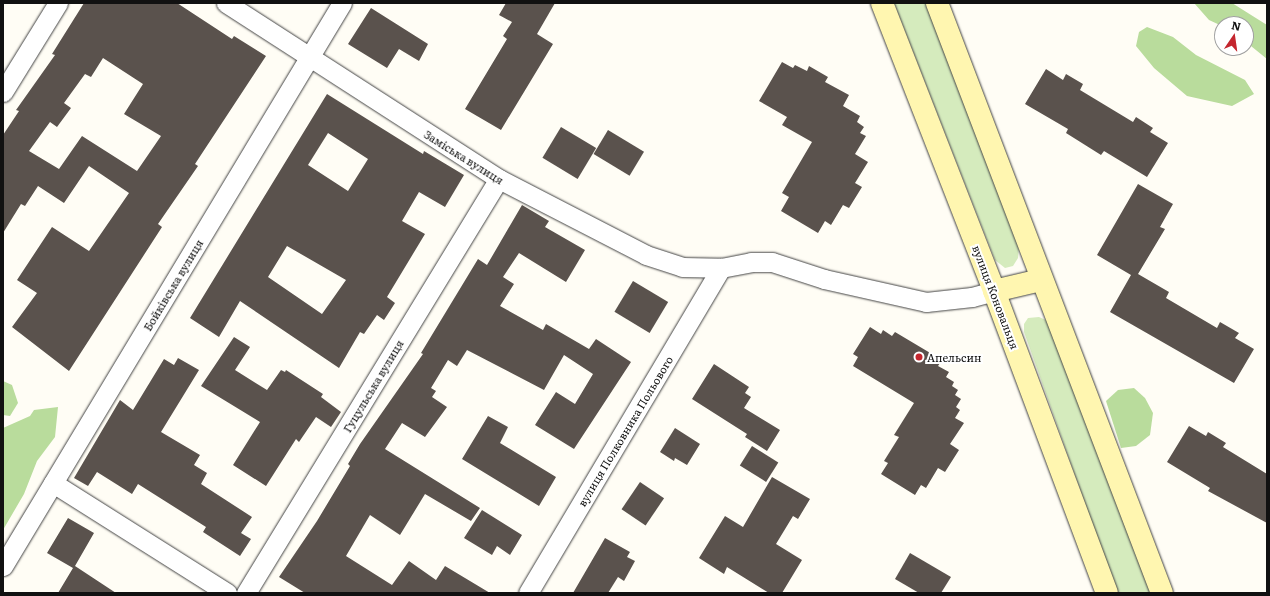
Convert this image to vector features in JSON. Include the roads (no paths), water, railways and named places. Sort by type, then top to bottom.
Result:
[{"type":"main road","name":"вулиця Коновальця","points":[[882,3],[994,291],[1107,593]]},
{"type":"main road","points":[[937,3],[1041,280],[1162,593]]},
{"type":"main road","points":[[994,291],[1041,280]]},
{"type":"street","points":[[3,92],[58,3]]},
{"type":"street","name":"Заміська вулиця","points":[[226,3],[310,59],[499,179],[646,255],[682,267],[721,268],[751,262],[772,262],[824,279],[926,302],[972,297],[994,291]]},
{"type":"street","name":"Бойківська вулиця","points":[[3,566],[310,59],[342,3]]},
{"type":"street","name":"Гуцульська вулиця","points":[[246,593],[499,179]]},
{"type":"street","name":"вулиця Полковника Польового","points":[[528,593],[721,268]]},
{"type":"street","points":[[53,483],[227,593]]},
{"type":"place","name":"Апельсин","points":[[919,357]]}]
